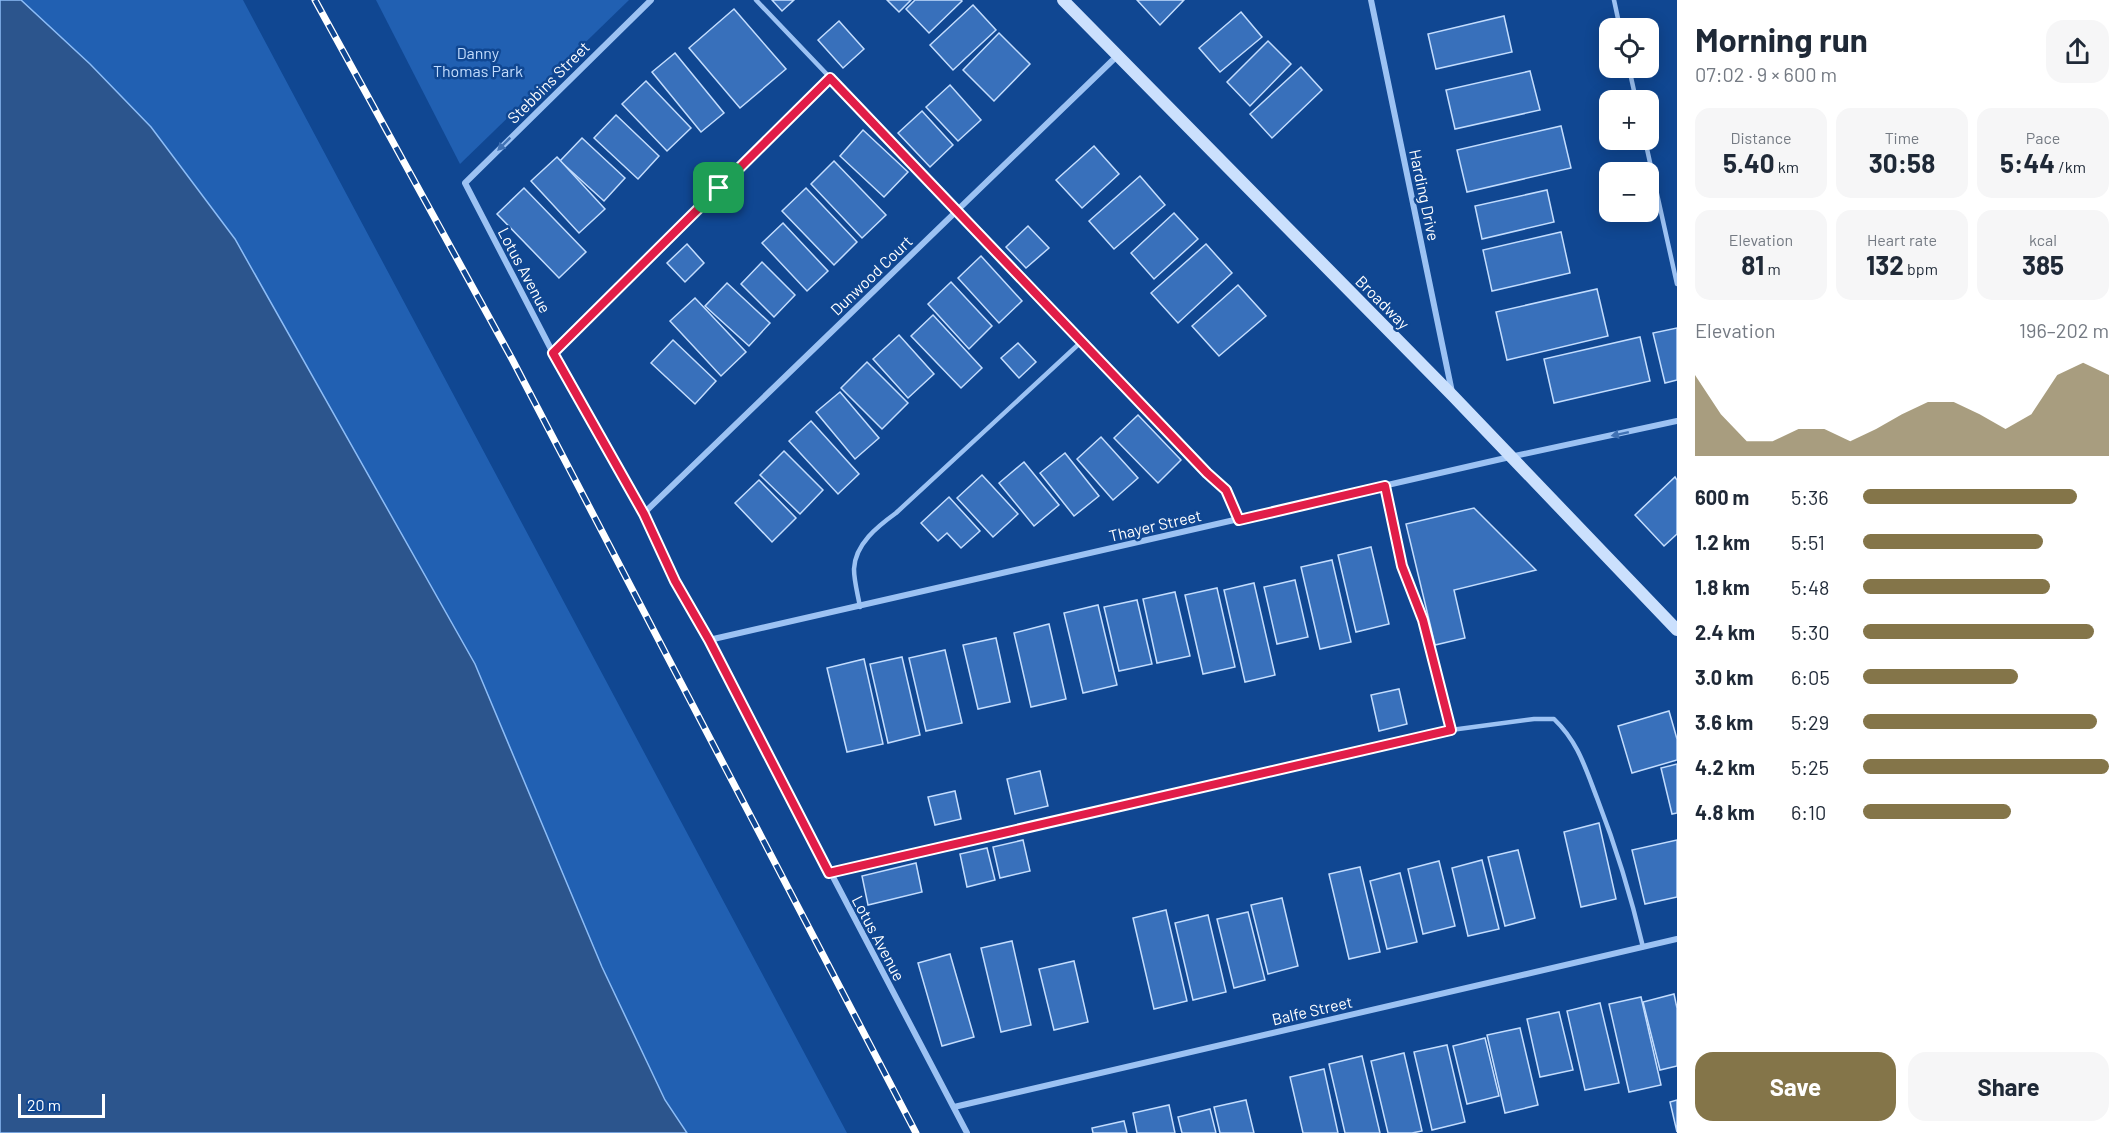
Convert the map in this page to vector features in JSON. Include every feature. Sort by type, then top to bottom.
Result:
[{"type":"street","name":"Stebbins Street","points":[[465,183],[651,0]]},
{"type":"street","name":"Broadway","points":[[1063,0],[1452,396],[1677,630]]},
{"type":"street","name":"Harding Drive","points":[[1371,0],[1452,396]]},
{"type":"street","name":"Dunwood Court","points":[[644,514],[1117,56]]},
{"type":"street","name":"Lotus Avenue","points":[[465,183],[553,353],[644,514],[675,581],[709,640],[967,1133]]},
{"type":"street","name":"Thayer Street","points":[[709,640],[1677,421]]},
{"type":"street","name":"Balfe Street","points":[[954,1107],[1677,939]]},
{"type":"lane","points":[[756,0],[956,212],[1226,490],[1239,520]]},
{"type":"lane","points":[[1614,0],[1618,18]]},
{"type":"lane","points":[[553,353],[830,78]]},
{"type":"lane","points":[[1647,150],[1677,284]]},
{"type":"lane","points":[[860,607],[854,567],[861,547],[874,530],[896,513],[1081,342]]},
{"type":"lane","points":[[1385,486],[1402,566],[1423,620],[1451,730]]},
{"type":"lane","points":[[829,873],[1451,730],[1534,718],[1554,719],[1568,732],[1580,754],[1617,852],[1643,947]]},
{"type":"green space","points":[[21,0],[243,0],[847,1133],[687,1133],[665,1100],[602,967],[475,664],[235,239],[151,127],[90,64]]},
{"type":"green space","name":"Danny Thomas Park","points":[[376,0],[629,0],[460,164]]},
{"type":"shaded area","points":[[0,0],[21,0],[90,64],[151,127],[235,239],[475,664],[602,967],[665,1100],[687,1133],[0,1133]]},
{"type":"building","points":[[772,0],[794,0],[782,11]]},
{"type":"building","points":[[887,0],[911,0],[899,12]]},
{"type":"building","points":[[915,0],[962,1],[929,33],[906,9]]},
{"type":"building","points":[[1137,0],[1184,0],[1160,25]]},
{"type":"building","points":[[973,5],[996,30],[953,70],[930,45]]},
{"type":"building","points":[[734,9],[786,69],[740,108],[689,48]]},
{"type":"building","points":[[1241,12],[1262,37],[1220,72],[1199,48]]},
{"type":"building","points":[[1504,16],[1512,52],[1436,69],[1428,34]]},
{"type":"building","points":[[839,21],[864,49],[843,68],[818,40]]},
{"type":"building","points":[[999,33],[1030,64],[994,101],[963,70]]},
{"type":"building","points":[[1268,41],[1291,64],[1250,106],[1227,82]]},
{"type":"building","points":[[675,53],[724,113],[701,132],[652,72]]},
{"type":"building","points":[[1301,67],[1322,90],[1272,138],[1250,114]]},
{"type":"building","points":[[1530,71],[1540,110],[1455,129],[1446,90]]},
{"type":"building","points":[[646,81],[691,128],[667,151],[622,104]]},
{"type":"building","points":[[950,85],[981,120],[958,141],[926,107]]},
{"type":"building","points":[[922,111],[953,145],[930,167],[898,133]]},
{"type":"building","points":[[616,115],[659,156],[638,179],[594,138]]},
{"type":"building","points":[[1561,126],[1571,168],[1467,192],[1457,150]]},
{"type":"building","points":[[863,130],[908,172],[884,197],[840,156]]},
{"type":"building","points":[[582,138],[625,178],[604,201],[560,161]]},
{"type":"building","points":[[1094,146],[1119,174],[1082,208],[1056,180]]},
{"type":"building","points":[[557,157],[605,209],[579,233],[531,181]]},
{"type":"building","points":[[834,161],[886,215],[862,238],[811,184]]},
{"type":"building","points":[[1140,176],[1165,205],[1114,249],[1089,221]]},
{"type":"building","points":[[524,188],[586,252],[559,278],[497,214]]},
{"type":"building","points":[[806,188],[857,242],[834,265],[782,211]]},
{"type":"building","points":[[1547,190],[1554,222],[1482,239],[1475,206]]},
{"type":"building","points":[[1174,213],[1198,239],[1154,279],[1131,253]]},
{"type":"building","points":[[783,223],[828,271],[807,291],[762,243]]},
{"type":"building","points":[[1028,226],[1049,248],[1026,268],[1006,247]]},
{"type":"building","points":[[1561,232],[1570,273],[1492,291],[1483,250]]},
{"type":"building","points":[[687,244],[704,263],[685,282],[667,263]]},
{"type":"building","points":[[1206,244],[1232,273],[1178,323],[1151,293]]},
{"type":"building","points":[[981,256],[1022,301],[999,323],[958,278]]},
{"type":"building","points":[[762,262],[795,295],[774,317],[741,284]]},
{"type":"building","points":[[951,282],[992,326],[969,349],[928,304]]},
{"type":"building","points":[[727,283],[770,323],[749,346],[705,306]]},
{"type":"building","points":[[1238,285],[1266,316],[1219,356],[1192,326]]},
{"type":"building","points":[[1597,289],[1608,336],[1507,360],[1496,312]]},
{"type":"building","points":[[695,298],[746,352],[721,376],[670,321]]},
{"type":"building","points":[[933,315],[982,368],[961,388],[911,336]]},
{"type":"building","points":[[1677,328],[1677,380],[1665,383],[1653,333]]},
{"type":"building","points":[[899,335],[934,374],[908,398],[873,359]]},
{"type":"building","points":[[1640,337],[1650,381],[1554,403],[1544,359]]},
{"type":"building","points":[[673,340],[716,381],[695,404],[651,363]]},
{"type":"building","points":[[1018,343],[1036,362],[1019,378],[1001,358]]},
{"type":"building","points":[[867,362],[908,403],[882,429],[841,388]]},
{"type":"building","points":[[840,392],[879,438],[855,459],[816,412]]},
{"type":"building","points":[[1138,415],[1181,460],[1158,483],[1114,438]]},
{"type":"building","points":[[811,421],[859,474],[838,494],[789,441]]},
{"type":"building","points":[[1101,437],[1138,478],[1113,500],[1077,459]]},
{"type":"building","points":[[784,451],[823,490],[800,514],[760,475]]},
{"type":"building","points":[[1065,453],[1099,496],[1074,516],[1040,473]]},
{"type":"building","points":[[1024,462],[1059,505],[1034,526],[999,483]]},
{"type":"building","points":[[982,475],[1018,514],[993,537],[957,498]]},
{"type":"building","points":[[1675,477],[1677,480],[1677,534],[1664,546],[1635,515]]},
{"type":"building","points":[[759,480],[796,518],[772,542],[735,503]]},
{"type":"building","points":[[949,497],[980,531],[961,548],[947,533],[938,541],[921,523]]},
{"type":"building","points":[[1474,508],[1536,570],[1454,590],[1465,638],[1435,645],[1406,524]]},
{"type":"building","points":[[1371,547],[1389,624],[1356,632],[1338,555]]},
{"type":"building","points":[[1332,560],[1351,642],[1320,649],[1301,567]]},
{"type":"building","points":[[1295,580],[1308,637],[1277,644],[1264,587]]},
{"type":"building","points":[[1254,583],[1275,675],[1245,682],[1224,590]]},
{"type":"building","points":[[1217,588],[1235,667],[1203,674],[1185,595]]},
{"type":"building","points":[[1175,592],[1190,656],[1157,663],[1143,599]]},
{"type":"building","points":[[1137,600],[1152,664],[1119,671],[1104,607]]},
{"type":"building","points":[[1098,605],[1117,685],[1083,693],[1064,613]]},
{"type":"building","points":[[1049,624],[1066,699],[1031,707],[1014,633]]},
{"type":"building","points":[[996,638],[1010,702],[978,709],[963,645]]},
{"type":"building","points":[[945,650],[962,723],[926,731],[909,658]]},
{"type":"building","points":[[902,657],[920,735],[888,743],[870,664]]},
{"type":"building","points":[[864,659],[883,744],[847,752],[827,668]]},
{"type":"building","points":[[1399,689],[1407,724],[1379,731],[1371,695]]},
{"type":"building","points":[[1669,711],[1677,739],[1677,760],[1632,773],[1618,726]]},
{"type":"building","points":[[1677,764],[1677,813],[1672,814],[1661,768]]},
{"type":"building","points":[[1040,771],[1048,806],[1015,814],[1007,779]]},
{"type":"building","points":[[955,791],[961,819],[935,825],[928,797]]},
{"type":"building","points":[[1599,823],[1616,899],[1581,907],[1564,832]]},
{"type":"building","points":[[1023,840],[1030,871],[1000,878],[993,847]]},
{"type":"building","points":[[1677,840],[1677,897],[1645,904],[1632,850]]},
{"type":"building","points":[[987,848],[995,880],[967,887],[960,854]]},
{"type":"building","points":[[1518,850],[1535,918],[1505,926],[1488,857]]},
{"type":"building","points":[[1482,860],[1499,929],[1468,936],[1452,868]]},
{"type":"building","points":[[1439,861],[1455,926],[1423,934],[1408,869]]},
{"type":"building","points":[[916,863],[922,892],[868,905],[862,876]]},
{"type":"building","points":[[1360,867],[1380,952],[1349,959],[1329,874]]},
{"type":"building","points":[[1400,873],[1417,942],[1387,949],[1370,881]]},
{"type":"building","points":[[1282,898],[1298,966],[1268,974],[1251,905]]},
{"type":"building","points":[[1166,910],[1187,1001],[1154,1009],[1133,918]]},
{"type":"building","points":[[1248,912],[1265,980],[1234,988],[1217,919]]},
{"type":"building","points":[[1208,915],[1226,992],[1193,1000],[1175,923]]},
{"type":"building","points":[[1012,941],[1031,1025],[1001,1032],[981,948]]},
{"type":"building","points":[[950,954],[974,1037],[942,1046],[918,963]]},
{"type":"building","points":[[1074,961],[1088,1022],[1054,1030],[1039,969]]},
{"type":"building","points":[[1674,994],[1677,1008],[1677,1066],[1660,1070],[1643,1002]]},
{"type":"building","points":[[1641,997],[1661,1085],[1629,1092],[1609,1004]]},
{"type":"building","points":[[1600,1003],[1619,1083],[1585,1090],[1567,1011]]},
{"type":"building","points":[[1559,1012],[1573,1070],[1540,1077],[1527,1019]]},
{"type":"building","points":[[1520,1028],[1538,1105],[1505,1113],[1487,1035]]},
{"type":"building","points":[[1485,1038],[1499,1096],[1467,1104],[1453,1046]]},
{"type":"building","points":[[1447,1045],[1465,1122],[1432,1130],[1414,1052]]},
{"type":"building","points":[[1404,1053],[1422,1131],[1388,1133],[1371,1061]]},
{"type":"building","points":[[1362,1056],[1380,1133],[1345,1133],[1329,1064]]},
{"type":"building","points":[[1324,1069],[1338,1133],[1303,1133],[1290,1077]]},
{"type":"building","points":[[1246,1100],[1254,1133],[1220,1133],[1214,1107]]},
{"type":"building","points":[[1677,1100],[1677,1132],[1670,1102]]},
{"type":"building","points":[[1169,1105],[1175,1133],[1137,1133],[1133,1113]]},
{"type":"building","points":[[1210,1109],[1216,1133],[1182,1133],[1178,1117]]},
{"type":"building","points":[[1124,1121],[1127,1133],[1093,1133],[1092,1128]]},
{"type":"railway","points":[[315,0],[512,359],[916,1133]]},
{"type":"route","points":[[830,78],[980,237],[1226,490],[1239,520],[1385,486],[1402,566],[1423,620],[1451,730],[829,873],[709,640],[675,581],[644,514],[553,353],[719,188],[830,78]]}]
